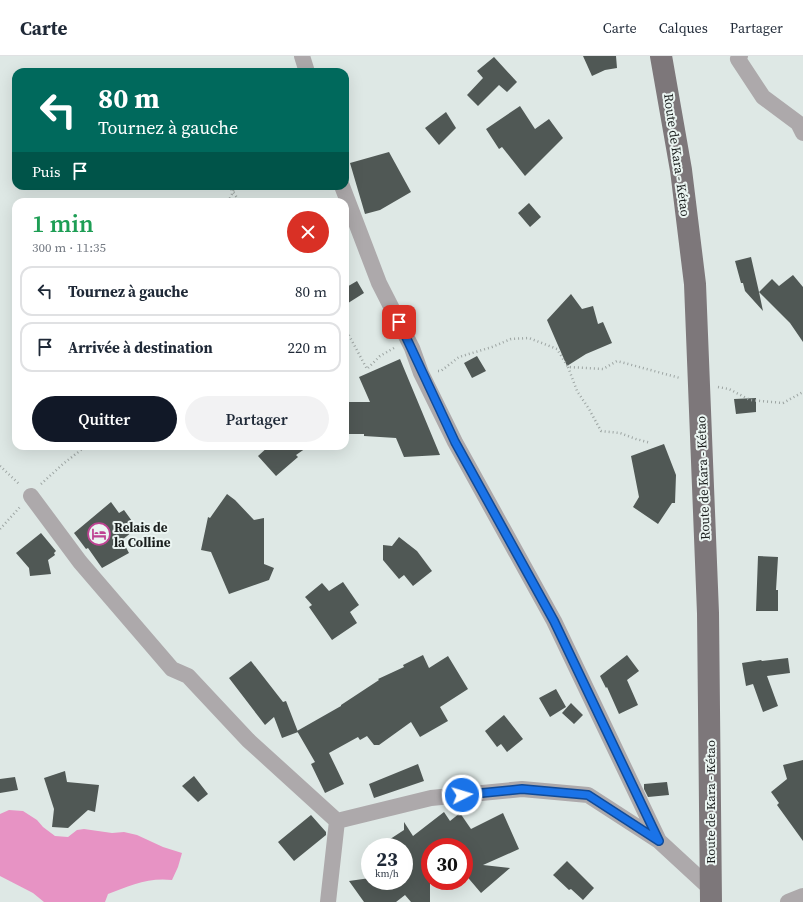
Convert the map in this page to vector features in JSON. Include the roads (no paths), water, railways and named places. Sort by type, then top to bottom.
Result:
[{"type":"main road","name":"Route de Kara - Kétao","points":[[661,56],[681,170],[695,284],[708,613],[711,896]]},
{"type":"street","points":[[302,56],[306,68]]},
{"type":"street","points":[[740,56],[738,59],[763,97],[798,123],[803,133]]},
{"type":"street","points":[[349,204],[379,283],[412,348],[421,373],[455,442],[554,621],[659,841]]},
{"type":"street","points":[[31,496],[80,562],[172,669],[188,676],[248,740],[337,821]]},
{"type":"street","points":[[337,821],[431,798],[522,789],[588,795],[659,841],[711,896]]},
{"type":"street","points":[[328,902],[337,821]]},
{"type":"street","points":[[788,902],[803,896]]},
{"type":"place","name":"Relais de la Colline","points":[[99,534]]}]
